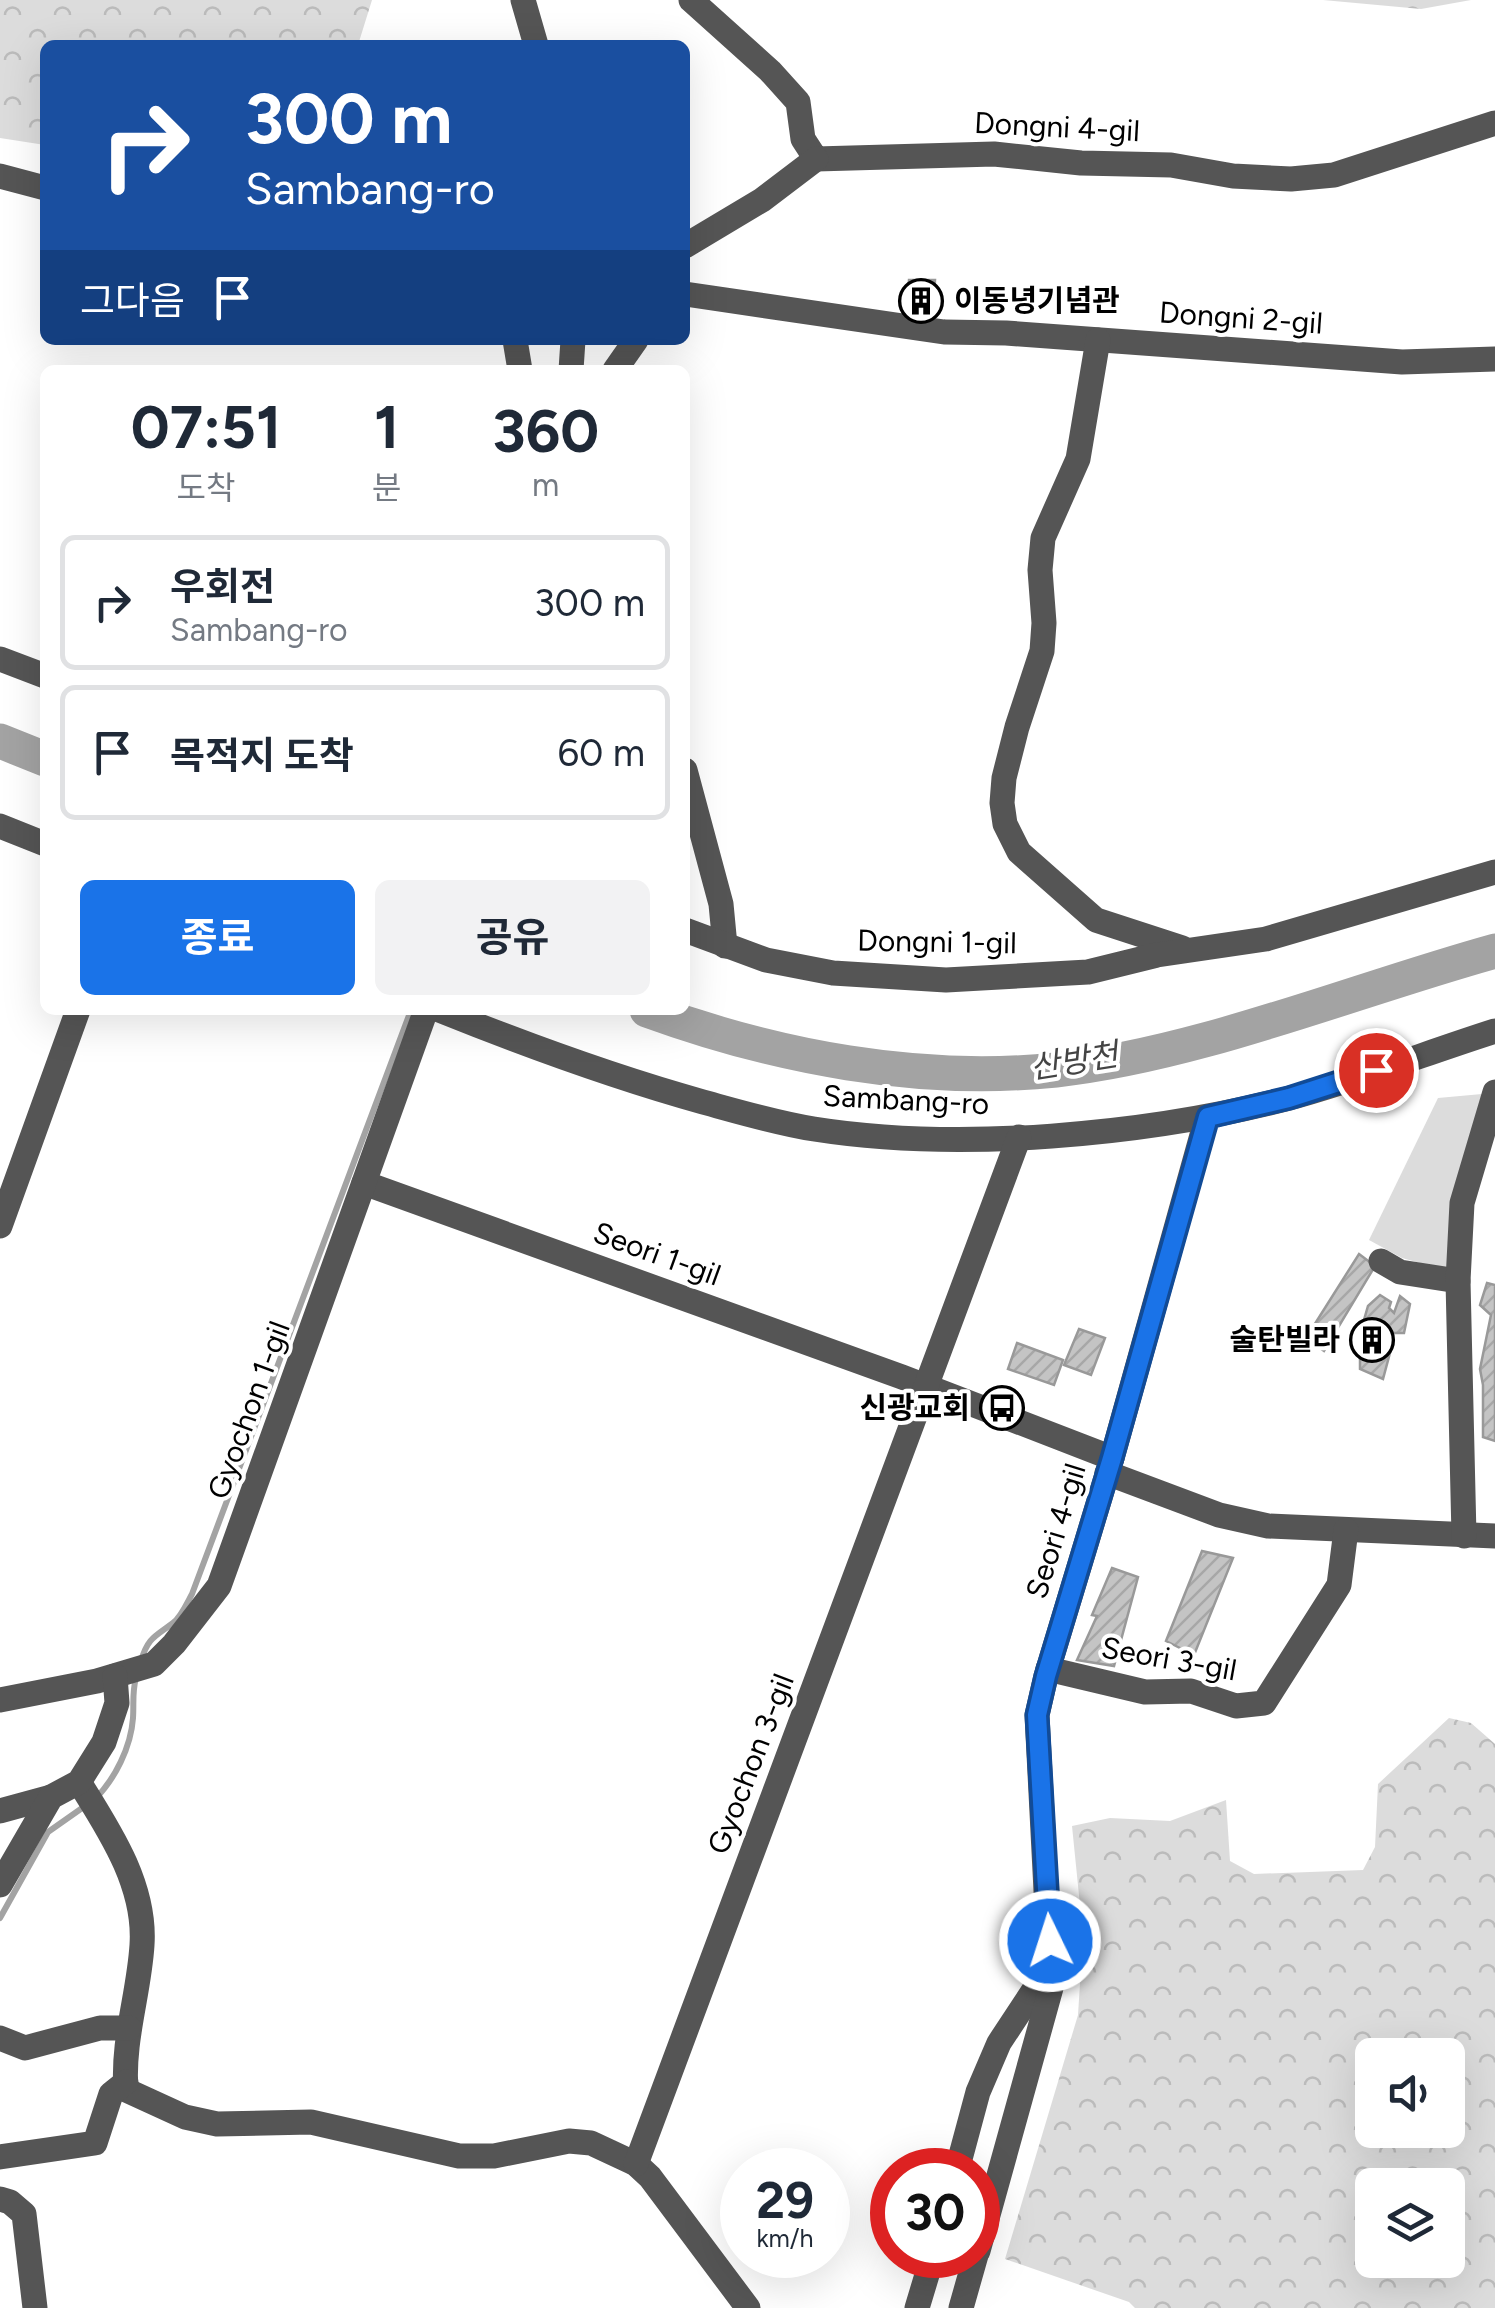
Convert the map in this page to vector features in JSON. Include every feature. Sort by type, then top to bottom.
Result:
[{"type":"street","points":[[523,0],[535,40]]},
{"type":"street","points":[[690,0],[770,71],[798,102],[803,139],[816,159],[762,200],[690,243]]},
{"type":"street","name":"Dongni 4-gil","points":[[816,159],[994,154],[1081,164],[1171,164],[1234,176],[1291,179],[1334,175],[1495,122]]},
{"type":"street","points":[[0,176],[40,187]]},
{"type":"street","name":"Dongni 2-gil","points":[[690,295],[944,332],[1402,362],[1495,359]]},
{"type":"street","name":"Dongni 1-gil","points":[[1098,340],[1078,459],[1043,538],[1042,651],[1004,778],[1005,824],[1019,852],[1096,920],[1191,951]]},
{"type":"street","points":[[0,659],[40,674]]},
{"type":"street","points":[[690,789],[721,904],[725,946]]},
{"type":"street","points":[[0,826],[40,842]]},
{"type":"street","name":"Dongni 1-gil","points":[[690,932],[766,960],[834,973],[946,980],[1088,972],[1157,955],[1266,938],[1495,872]]},
{"type":"street","points":[[0,1226],[76,1015]]},
{"type":"street","name":"Gyochon 1-gil","points":[[0,1700],[26,1698],[152,1664],[203,1609],[224,1573],[424,1015]]},
{"type":"street","name":"Sambang-ro","points":[[452,1015],[542,1052],[745,1114],[814,1130],[907,1137],[1019,1137],[1121,1130],[1208,1117],[1289,1098],[1493,1036]]},
{"type":"street","points":[[1464,1536],[1458,1282],[1462,1204],[1495,1092]]},
{"type":"street","name":"Seori 4-gil","points":[[1000,2172],[1044,2017],[1051,1969],[1037,1715],[1208,1117]]},
{"type":"street","points":[[927,1387],[1019,1137]]},
{"type":"street","name":"Seori 1-gil","points":[[364,1184],[927,1387],[1218,1515],[1268,1526],[1495,1536]]},
{"type":"street","points":[[1391,1274],[1458,1282]]},
{"type":"street","name":"Gyochon 3-gil","points":[[636,2164],[927,1387]]},
{"type":"street","name":"Seori 3-gil","points":[[1048,1669],[1144,1692],[1191,1691],[1236,1706],[1264,1703],[1339,1585],[1346,1530]]},
{"type":"street","points":[[120,1674],[117,1703],[87,1795],[126,1865],[140,1916],[142,1943],[124,2064],[126,2090],[185,2118],[217,2124],[311,2122],[459,2156],[494,2156],[569,2141],[591,2143],[636,2164],[650,2177],[748,2308]]},
{"type":"street","points":[[0,1811],[51,1796],[87,1795]]},
{"type":"street","points":[[0,1885],[51,1796]]},
{"type":"street","points":[[963,2148],[978,2092],[999,2043],[1051,1969]]},
{"type":"street","points":[[0,2038],[24,2048],[100,2028],[129,2028]]},
{"type":"street","points":[[0,2157],[95,2143],[111,2094],[126,2082]]},
{"type":"street","points":[[0,2199],[24,2214],[35,2308]]},
{"type":"street","points":[[918,2308],[926,2278]]},
{"type":"street","name":"Seori 4-gil","points":[[961,2308],[970,2278]]},
{"type":"green space","points":[[0,0],[372,0],[360,40],[40,40],[40,144],[0,138]]},
{"type":"green space","points":[[1323,0],[1471,0],[1421,9]]},
{"type":"green space","points":[[1482,1094],[1449,1271],[1402,1258],[1369,1240],[1438,1098]]},
{"type":"green space","points":[[1449,1718],[1471,1723],[1495,1744],[1495,2308],[1135,2308],[1129,2302],[1005,2259],[1078,2015],[1083,1935],[1072,1826],[1110,1818],[1170,1821],[1226,1800],[1230,1861],[1254,1874],[1363,1870],[1375,1847],[1378,1784]]},
{"type":"building","name":"이동녕기념관","points":[[909,280],[935,280],[933,324],[906,323]]},
{"type":"building","points":[[1359,1254],[1375,1266],[1324,1351],[1306,1338]]},
{"type":"building","points":[[1487,1283],[1495,1285],[1495,1441],[1483,1437],[1480,1369],[1491,1315],[1480,1305]]},
{"type":"building","name":"술탄빌라","points":[[1380,1295],[1391,1302],[1389,1308],[1394,1313],[1400,1296],[1410,1304],[1404,1333],[1384,1333],[1384,1347],[1391,1349],[1383,1379],[1360,1369],[1360,1334],[1368,1306]]},
{"type":"building","points":[[1079,1329],[1105,1338],[1091,1375],[1064,1365]]},
{"type":"building","points":[[1017,1343],[1063,1360],[1054,1385],[1008,1369]]},
{"type":"building","points":[[1202,1551],[1233,1558],[1194,1655],[1166,1641]]},
{"type":"building","points":[[1112,1568],[1138,1577],[1114,1666],[1077,1660],[1097,1616],[1092,1615]]},
{"type":"waterway","name":"산방천","points":[[0,741],[40,757]]},
{"type":"waterway","name":"산방천","points":[[661,1015],[746,1041],[848,1063],[952,1073],[1056,1070],[1110,1062],[1221,1036],[1495,951]]},
{"type":"waterway","points":[[141,1661],[150,1642],[176,1620],[192,1594],[409,1015]]},
{"type":"waterway","points":[[95,1799],[125,1751],[132,1729],[136,1678]]},
{"type":"waterway","points":[[0,1918],[48,1832],[85,1806]]},
{"type":"place","name":"이동녕기념관","points":[[921,301]]},
{"type":"place","name":"술탄빌라","points":[[1372,1340]]},
{"type":"place","name":"신광교회","points":[[1002,1408]]},
{"type":"route","points":[[1050,1941],[1037,1715],[1208,1117],[1289,1098],[1376,1070]]}]
